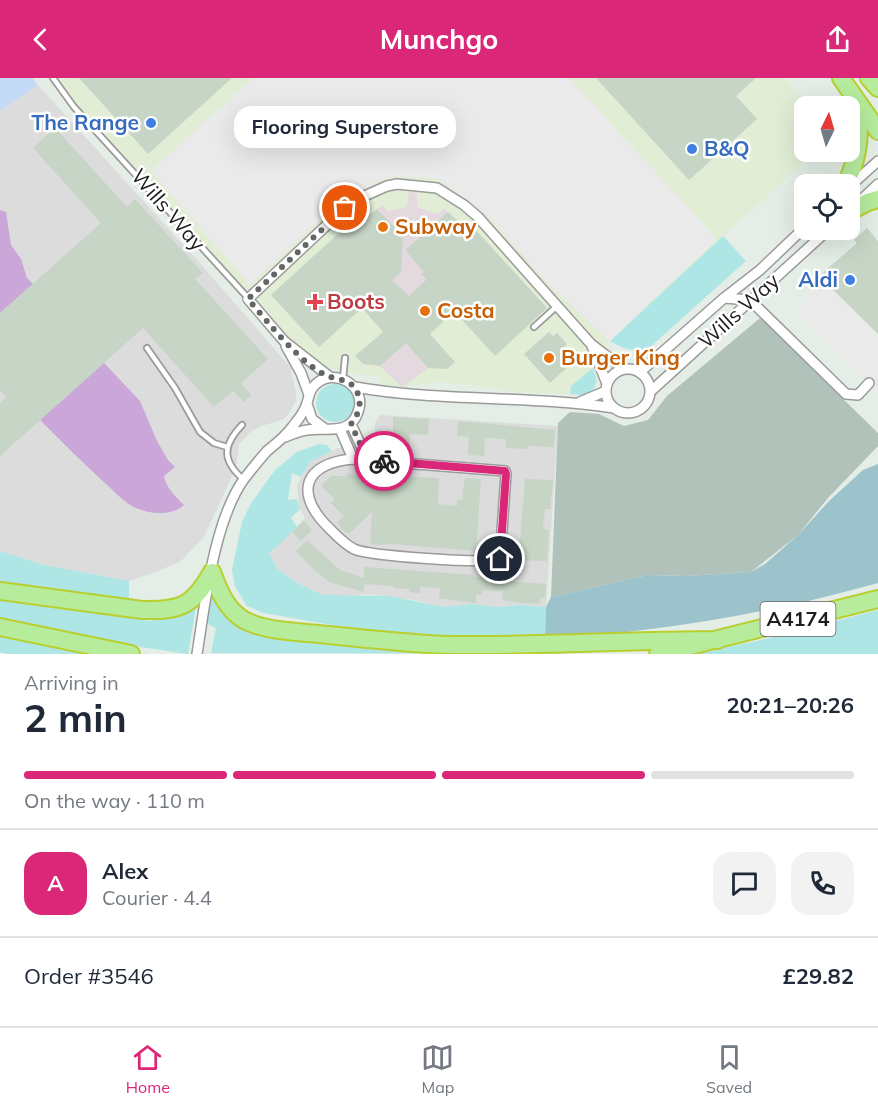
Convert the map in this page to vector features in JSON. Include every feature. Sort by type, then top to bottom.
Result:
[{"type":"highway","points":[[841,78],[853,96]]},
{"type":"highway","points":[[869,78],[878,88]]},
{"type":"highway","points":[[860,106],[878,131]]},
{"type":"highway","points":[[860,206],[878,199]]},
{"type":"highway","points":[[0,591],[142,610],[160,610],[173,608],[194,599],[212,572]]},
{"type":"highway","points":[[212,572],[223,600],[242,619],[262,626],[290,630],[448,645],[718,640]]},
{"type":"highway","name":"A4174","points":[[658,654],[878,599]]},
{"type":"highway","points":[[0,627],[131,654]]},
{"type":"street","points":[[860,176],[878,161]]},
{"type":"street","points":[[248,299],[345,208],[360,198],[397,184],[437,188],[464,205],[591,344],[624,369]]},
{"type":"street","points":[[860,201],[878,184]]},
{"type":"street","name":"Wills Way","points":[[640,372],[724,298],[760,270],[794,238]]},
{"type":"street","name":"Wills Way","points":[[650,392],[817,240]]},
{"type":"street","points":[[724,298],[750,300],[846,394],[858,395],[869,383]]},
{"type":"street","name":"Wills Way","points":[[248,299],[284,341],[330,377],[343,379],[355,387],[388,393],[578,403],[614,408]]},
{"type":"street","name":"Wills Way","points":[[284,341],[301,373],[312,419],[324,428]]},
{"type":"street","points":[[591,344],[609,402],[614,408],[627,412],[638,410],[648,399],[650,392],[646,378],[640,372],[632,369],[624,369],[614,374],[606,387]]},
{"type":"street","points":[[197,654],[225,517],[244,480],[265,454],[285,437],[308,400],[313,387],[330,377]]},
{"type":"street","points":[[285,437],[305,430],[340,429],[351,424],[359,411],[360,404],[355,387]]},
{"type":"street","name":"Wills Way","points":[[578,403],[606,387]]},
{"type":"street","name":"Wills Way","points":[[360,404],[388,393]]},
{"type":"street","points":[[351,424],[367,459]]},
{"type":"street","points":[[340,429],[353,459]]},
{"type":"street","points":[[353,459],[505,471],[500,559],[463,560],[383,555],[364,553],[344,543],[310,506],[308,487],[315,473],[323,466],[336,460],[353,459]]},
{"type":"lane","name":"Wills Way","points":[[53,78],[74,107],[248,299]]},
{"type":"lane","points":[[534,327],[557,306]]},
{"type":"lane","points":[[147,348],[175,388],[200,432],[214,443],[227,447]]},
{"type":"lane","points":[[343,379],[345,358]]},
{"type":"lane","points":[[242,425],[231,436],[227,447],[229,463],[244,480]]},
{"type":"shaded area","points":[[0,78],[32,78],[38,85],[0,111]]},
{"type":"shaded area","points":[[47,78],[785,78],[800,96],[794,96],[794,162],[804,162],[610,341],[593,368],[571,386],[570,394],[508,392],[482,386],[439,382],[402,387],[380,386],[381,380],[376,376],[354,374],[325,367],[292,342]]},
{"type":"shaded area","points":[[253,78],[569,78],[717,239],[610,341],[549,285],[488,216],[439,179],[394,176],[379,181],[338,203],[250,285],[151,171]]},
{"type":"shaded area","points":[[38,85],[206,270],[290,367],[296,392],[296,401],[288,415],[282,420],[261,426],[249,433],[239,445],[236,467],[204,537],[181,561],[129,581],[44,565],[0,551],[0,111]]},
{"type":"shaded area","points":[[409,192],[417,193],[417,207],[438,214],[444,208],[448,212],[420,237],[424,272],[421,275],[429,283],[420,285],[415,291],[428,368],[402,387],[380,366],[404,291],[397,284],[393,287],[389,283],[403,236],[377,209],[382,205],[388,211],[407,207]]},
{"type":"shaded area","points":[[0,210],[6,212],[11,245],[21,259],[27,278],[33,284],[0,313]]},
{"type":"shaded area","points":[[723,236],[746,261],[649,348],[629,349],[610,341]]},
{"type":"shaded area","points":[[823,281],[878,335],[878,392],[794,310]]},
{"type":"shaded area","points":[[760,318],[878,433],[878,446],[828,498],[798,535],[751,572],[687,576],[648,575],[551,597],[558,423],[570,412],[599,414],[624,426],[648,420],[667,396]]},
{"type":"shaded area","points":[[104,363],[140,401],[157,441],[175,467],[164,476],[169,488],[184,505],[179,509],[159,513],[138,509],[129,504],[40,420]]},
{"type":"shaded area","points":[[593,368],[597,381],[593,390],[582,395],[570,394],[571,386]]},
{"type":"shaded area","points":[[335,384],[348,390],[354,403],[348,416],[335,422],[322,416],[316,403],[322,390]]},
{"type":"shaded area","points":[[380,415],[558,426],[546,607],[519,605],[497,607],[471,604],[444,607],[369,594],[337,597],[323,595],[297,583],[278,569],[269,554],[305,518],[299,507],[297,485],[310,462],[321,455],[375,434],[375,423]]},
{"type":"shaded area","points":[[319,444],[327,445],[332,451],[310,462],[301,477],[292,473],[288,500],[297,499],[300,509],[291,518],[297,527],[269,554],[278,569],[297,583],[323,595],[390,596],[444,607],[471,604],[497,607],[519,605],[546,607],[545,641],[478,642],[366,631],[264,613],[247,606],[235,586],[232,570],[242,522],[251,503],[275,470],[297,452]]},
{"type":"shaded area","points":[[878,464],[878,583],[808,601],[725,618],[545,641],[546,607],[551,597],[648,575],[687,576],[751,572],[765,564],[798,535],[829,501],[863,470]]},
{"type":"shaded area","points":[[0,551],[44,565],[129,581],[129,603],[0,586]]},
{"type":"shaded area","points":[[211,595],[225,615],[248,629],[609,650],[560,654],[211,653],[216,628],[206,623]]},
{"type":"shaded area","points":[[0,599],[150,621],[196,607],[188,654],[100,641],[0,619]]},
{"type":"shaded area","points":[[878,610],[878,654],[689,654],[757,641]]},
{"type":"shaded area","points":[[0,636],[90,654],[8,654],[0,652]]},
{"type":"building","name":"The Range","points":[[79,78],[232,78],[148,154]]},
{"type":"building","name":"B&Q","points":[[596,78],[756,78],[736,96],[757,119],[689,180]]},
{"type":"building","points":[[55,128],[127,207],[135,199],[203,273],[195,279],[268,359],[241,383],[251,395],[244,402],[233,391],[214,407],[143,328],[0,456],[0,403],[6,397],[0,390],[0,313],[101,223],[33,148]]},
{"type":"building","points":[[377,209],[403,236],[401,272],[392,280],[409,296],[426,280],[421,274],[424,272],[405,250],[448,212],[471,230],[473,227],[547,308],[495,356],[454,311],[430,334],[455,362],[447,369],[428,368],[406,343],[380,366],[363,364],[355,356],[383,332],[362,308],[319,347],[271,295],[351,222],[353,224],[359,218],[364,219]]},
{"type":"building","name":"Aldi","points":[[867,228],[878,241],[878,334],[819,276],[857,243],[854,240],[860,240],[860,234]]},
{"type":"building","name":"Burger King","points":[[549,332],[553,336],[557,333],[567,344],[563,348],[574,361],[550,383],[524,354]]},
{"type":"building","points":[[393,417],[429,419],[428,435],[410,434],[409,453],[393,452]]},
{"type":"building","points":[[458,421],[555,430],[554,447],[506,448],[506,439],[485,438],[484,456],[468,455],[469,437],[457,436]]},
{"type":"building","points":[[346,474],[439,478],[438,504],[457,506],[457,500],[462,500],[465,478],[481,479],[476,551],[394,544],[373,545],[370,543],[372,512],[349,534],[345,533],[337,522],[344,516],[331,503],[335,499],[321,486],[331,476],[346,476]]},
{"type":"building","points":[[525,479],[553,480],[550,509],[545,509],[543,529],[549,530],[547,561],[521,560],[519,556]]},
{"type":"building","points":[[304,521],[312,530],[301,541],[292,532]]},
{"type":"building","points":[[307,540],[340,570],[364,578],[364,567],[473,575],[473,577],[503,579],[503,581],[546,584],[545,598],[541,597],[540,604],[522,603],[502,600],[503,591],[483,590],[482,595],[476,595],[476,603],[439,598],[440,588],[420,587],[420,593],[409,592],[409,589],[394,588],[394,586],[364,584],[364,592],[329,582],[313,569],[296,551]]},
{"type":"way so far","points":[[345,208],[248,299],[284,341],[313,366],[330,377],[343,379],[355,387],[360,404],[356,418],[351,424],[367,459],[384,461]]},
{"type":"place","name":"The Range","points":[[151,123]]},
{"type":"place","name":"B&Q","points":[[692,149]]},
{"type":"place","name":"Flooring Superstore","points":[[345,208]]},
{"type":"place","name":"Subway","points":[[383,227]]},
{"type":"place","name":"Aldi","points":[[850,280]]},
{"type":"place","name":"Boots","points":[[315,302]]},
{"type":"place","name":"Costa","points":[[425,311]]},
{"type":"place","name":"Burger King","points":[[549,358]]},
{"type":"route","points":[[384,461],[505,471],[500,559]]}]
